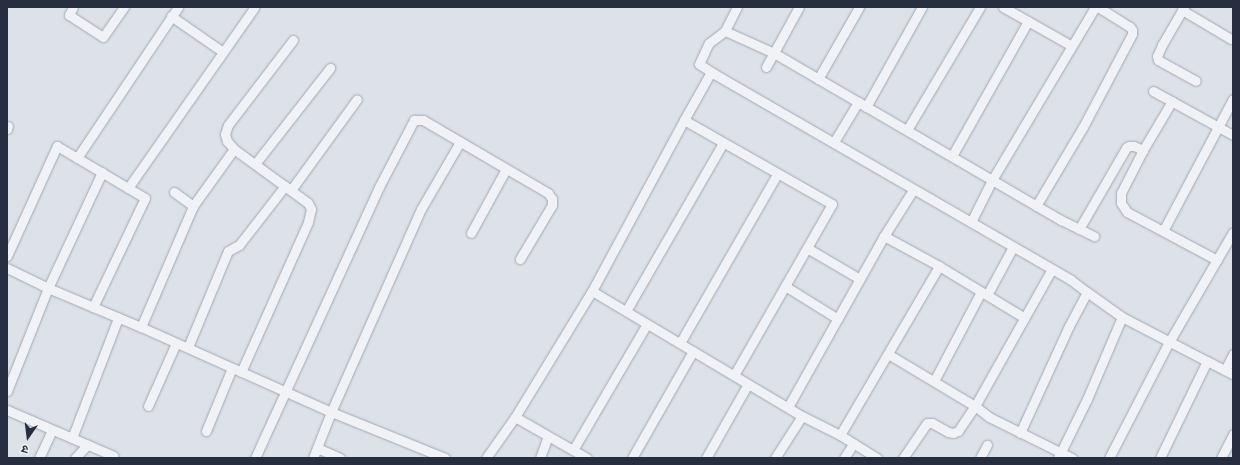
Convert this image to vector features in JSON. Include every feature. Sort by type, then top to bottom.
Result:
[{"type":"street","points":[[73,7],[69,15],[103,37],[124,7]]},
{"type":"street","points":[[77,158],[178,7]]},
{"type":"street","points":[[737,7],[725,30],[709,42],[699,64],[717,76],[834,142],[914,190],[1052,269],[1122,317],[1229,372],[1233,354]]},
{"type":"street","points":[[766,67],[800,7]]},
{"type":"street","points":[[818,79],[859,7]]},
{"type":"street","points":[[866,107],[922,7]]},
{"type":"street","points":[[907,130],[980,7]]},
{"type":"street","points":[[1003,7],[1072,46]]},
{"type":"street","points":[[970,222],[992,180],[1096,7],[1130,27],[1132,34],[1083,127],[1036,206]]},
{"type":"street","points":[[128,188],[254,8]]},
{"type":"street","points":[[1196,81],[1158,60],[1157,56],[1183,9],[1231,39]]},
{"type":"street","points":[[171,16],[223,52]]},
{"type":"street","points":[[952,156],[1028,21]]},
{"type":"street","points":[[725,30],[774,53],[1036,206],[1094,236]]},
{"type":"street","points":[[241,372],[310,215],[311,209],[308,203],[234,149],[227,141],[225,134],[228,125],[293,40]]},
{"type":"street","points":[[254,164],[330,68]]},
{"type":"street","points":[[486,458],[515,416],[592,291],[711,72],[717,76]]},
{"type":"street","points":[[1153,90],[1233,134]]},
{"type":"street","points":[[188,347],[228,251],[239,245],[288,188],[357,99]]},
{"type":"street","points":[[1163,231],[1233,99]]},
{"type":"street","points":[[1172,101],[1143,150],[1121,192],[1121,203],[1127,212],[1217,260]]},
{"type":"street","points":[[834,142],[858,102]]},
{"type":"street","points":[[256,458],[285,391],[379,187],[414,120],[423,120],[548,193],[552,198],[552,205],[520,260]]},
{"type":"street","points":[[684,120],[832,204],[734,375]]},
{"type":"street","points":[[313,458],[331,412],[421,209],[460,142]]},
{"type":"street","points":[[626,311],[724,143]]},
{"type":"street","points":[[7,256],[57,146],[145,198],[93,307]]},
{"type":"street","points":[[1079,229],[1126,148],[1129,146],[1134,146],[1143,150]]},
{"type":"street","points":[[141,326],[193,206],[234,149]]},
{"type":"street","points":[[471,233],[506,169]]},
{"type":"street","points":[[7,391],[48,288],[102,172]]},
{"type":"street","points":[[680,343],[777,174]]},
{"type":"street","points":[[788,407],[884,236],[914,190]]},
{"type":"street","points":[[174,192],[193,206]]},
{"type":"street","points":[[1109,458],[1169,342],[1217,260],[1229,249],[1233,232]]},
{"type":"street","points":[[884,236],[939,266],[1025,318]]},
{"type":"street","points":[[934,381],[1013,247]]},
{"type":"street","points":[[807,248],[860,279]]},
{"type":"street","points":[[840,435],[939,266]]},
{"type":"street","points":[[7,268],[48,288],[118,318],[141,326],[331,412],[445,458]]},
{"type":"street","points":[[903,458],[927,423],[932,423],[954,433],[958,431],[975,406],[1052,269]]},
{"type":"street","points":[[785,286],[838,319]]},
{"type":"street","points":[[592,291],[802,416],[840,435],[877,458]]},
{"type":"street","points":[[1020,432],[1069,326],[1087,292]]},
{"type":"street","points":[[1059,455],[1087,399],[1122,317]]},
{"type":"street","points":[[72,438],[118,318]]},
{"type":"street","points":[[573,450],[647,324]]},
{"type":"street","points":[[148,406],[176,343]]},
{"type":"street","points":[[632,458],[693,351]]},
{"type":"street","points":[[888,354],[975,406],[989,417],[1020,432],[1059,455],[1072,458]]},
{"type":"street","points":[[1160,458],[1207,361]]},
{"type":"street","points":[[206,431],[232,368]]},
{"type":"street","points":[[706,458],[748,384]]},
{"type":"street","points":[[7,410],[114,456]]},
{"type":"street","points":[[515,416],[587,458]]},
{"type":"street","points":[[775,458],[802,416]]},
{"type":"street","points":[[39,458],[52,430]]},
{"type":"street","points":[[1222,458],[1233,434]]},
{"type":"street","points":[[540,458],[548,436]]},
{"type":"street","points":[[844,458],[853,444]]},
{"type":"street","points":[[74,458],[87,445]]},
{"type":"street","points":[[980,458],[987,445]]},
{"type":"street","points":[[317,448],[340,458]]}]
